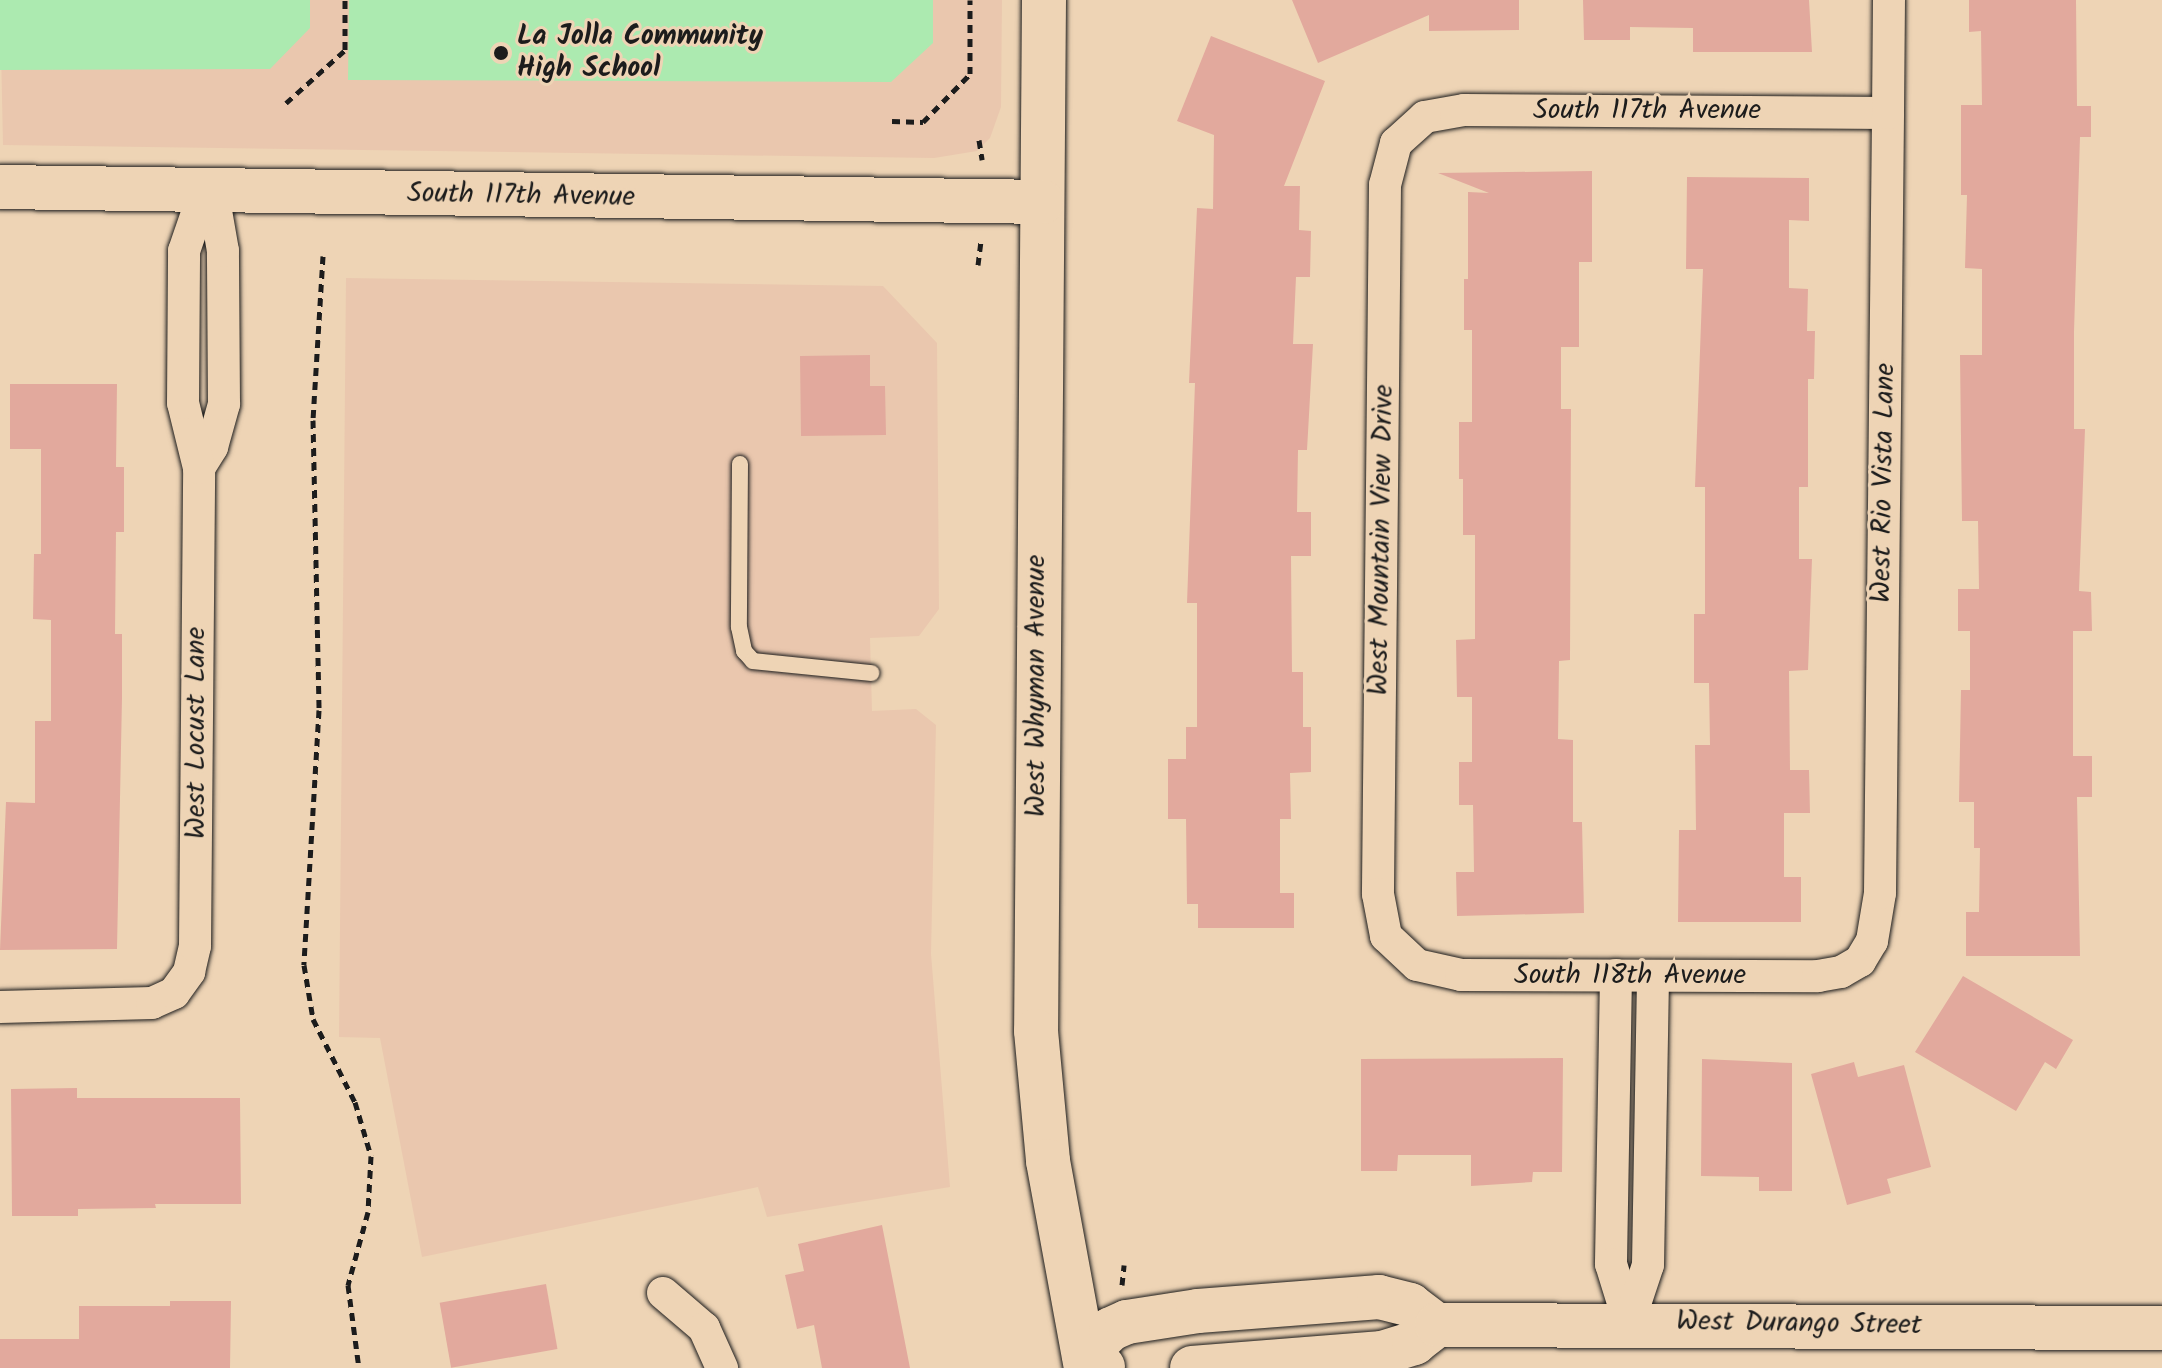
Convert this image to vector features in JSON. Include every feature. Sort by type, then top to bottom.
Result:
[{"type":"street","name":"West Whyman Avenue","points":[[1044,0],[1036,1031],[1046,1147],[1092,1364]]},
{"type":"street","name":"West Rio Vista Lane","points":[[1860,961],[1872,941],[1880,893],[1889,0]]},
{"type":"street","name":"South 117th Avenue","points":[[1409,127],[1425,117],[1464,110],[1888,113]]},
{"type":"street","name":"West Mountain View Drive","points":[[1400,954],[1386,936],[1378,894],[1385,217],[1388,164],[1409,127]]},
{"type":"street","name":"South 117th Avenue","points":[[0,187],[204,193],[1042,202]]},
{"type":"street","name":"West Locust Lane","points":[[0,1007],[128,1007],[174,993],[189,972],[197,919],[199,468],[212,447],[224,404],[223,251],[216,211],[204,193]]},
{"type":"street","name":"South 118th Avenue","points":[[1400,954],[1417,965],[1461,975],[1818,976],[1841,972],[1860,961]]},
{"type":"street","points":[[1616,975],[1611,1264],[1629,1322]]},
{"type":"street","points":[[1629,1322],[1648,1265],[1653,976]]},
{"type":"street","points":[[663,1293],[704,1328],[722,1368]]},
{"type":"street","points":[[1092,1364],[1127,1322],[1255,1304],[1379,1297],[1410,1305],[1437,1325],[1414,1343],[1382,1353],[1192,1368]]},
{"type":"street","name":"West Durango Street","points":[[1437,1325],[1629,1322],[2162,1328]]},
{"type":"lane","points":[[740,464],[739,627],[744,651],[753,661],[871,673]]},
{"type":"path","points":[[286,103],[345,50],[345,0]]},
{"type":"path","points":[[892,121],[923,122],[970,74],[970,0]]},
{"type":"path","points":[[323,256],[313,420],[319,710],[304,965],[313,1019],[355,1102],[371,1156],[368,1212],[348,1285],[359,1368]]},
{"type":"shaded area","name":"La Jolla Community High School","points":[[0,0],[1002,0],[1001,107],[990,138],[977,151],[934,158],[3,145]]},
{"type":"shaded area","points":[[346,278],[883,286],[937,343],[939,609],[919,636],[870,638],[872,711],[916,709],[936,725],[931,954],[950,1187],[767,1217],[758,1187],[422,1257],[380,1038],[339,1037]]},
{"type":"green space","points":[[0,0],[310,0],[310,28],[270,69],[0,70]]},
{"type":"green space","points":[[349,0],[933,0],[933,43],[891,82],[348,80]]},
{"type":"building","points":[[1292,0],[1519,0],[1519,30],[1429,31],[1429,15],[1318,63]]},
{"type":"building","points":[[1583,0],[1809,0],[1812,52],[1693,52],[1693,28],[1630,27],[1630,40],[1584,40]]},
{"type":"building","points":[[1969,0],[2076,0],[2077,106],[2091,106],[2091,137],[2080,137],[2074,332],[2074,429],[2085,429],[2079,591],[2091,592],[2092,631],[2073,631],[2073,756],[2092,756],[2092,797],[2077,797],[2080,956],[1966,956],[1966,912],[1979,912],[1980,848],[1974,848],[1974,802],[1959,802],[1961,690],[1970,690],[1970,631],[1958,631],[1958,589],[1979,589],[1978,521],[1962,521],[1960,355],[1982,355],[1982,269],[1965,268],[1967,195],[1961,195],[1961,105],[1982,105],[1981,31],[1969,32]]},
{"type":"building","points":[[1211,36],[1325,81],[1284,186],[1300,186],[1299,230],[1311,231],[1310,277],[1296,277],[1293,344],[1313,344],[1307,450],[1298,450],[1297,512],[1311,512],[1311,556],[1291,556],[1292,672],[1303,672],[1303,727],[1311,727],[1311,772],[1290,773],[1291,819],[1280,819],[1280,893],[1294,893],[1294,928],[1198,928],[1198,904],[1187,904],[1186,819],[1168,819],[1168,759],[1186,759],[1186,727],[1197,727],[1197,603],[1187,603],[1195,383],[1189,383],[1197,208],[1213,209],[1214,135],[1177,121]]},
{"type":"building","points":[[1592,171],[1592,262],[1579,262],[1579,347],[1561,347],[1561,409],[1571,409],[1570,660],[1559,661],[1558,739],[1573,740],[1573,822],[1582,822],[1584,913],[1457,916],[1456,872],[1474,872],[1473,805],[1459,805],[1459,762],[1472,762],[1472,697],[1457,697],[1456,640],[1475,639],[1475,535],[1463,535],[1463,479],[1459,479],[1459,422],[1472,422],[1472,330],[1464,330],[1464,279],[1468,279],[1468,192],[1489,193],[1438,173]]},
{"type":"building","points":[[1687,177],[1809,178],[1809,221],[1789,220],[1789,288],[1808,289],[1807,331],[1815,331],[1814,379],[1808,379],[1808,487],[1799,487],[1799,559],[1812,559],[1808,670],[1789,671],[1790,770],[1809,770],[1810,813],[1784,813],[1784,877],[1801,877],[1801,922],[1678,922],[1679,830],[1696,830],[1695,745],[1710,745],[1709,683],[1694,683],[1694,614],[1705,614],[1705,487],[1695,487],[1703,269],[1686,269]]},
{"type":"building","points":[[870,355],[870,386],[885,386],[886,435],[801,436],[800,356]]},
{"type":"building","points":[[10,384],[117,384],[116,467],[124,467],[124,532],[116,532],[115,634],[122,634],[117,949],[0,950],[6,802],[35,803],[35,721],[51,721],[51,620],[33,619],[34,554],[41,554],[41,449],[10,449]]},
{"type":"building","points":[[1963,976],[2073,1040],[2056,1069],[2045,1062],[2016,1111],[1915,1052]]},
{"type":"building","points":[[1563,1058],[1562,1172],[1533,1172],[1532,1182],[1471,1186],[1471,1155],[1398,1155],[1397,1171],[1361,1171],[1361,1059]]},
{"type":"building","points":[[1702,1059],[1792,1063],[1792,1191],[1759,1191],[1759,1177],[1701,1176]]},
{"type":"building","points":[[1854,1062],[1858,1077],[1904,1065],[1931,1167],[1887,1179],[1891,1193],[1847,1205],[1811,1074]]},
{"type":"building","points":[[77,1088],[77,1098],[240,1098],[241,1204],[155,1204],[156,1208],[78,1209],[78,1216],[12,1216],[11,1089]]},
{"type":"building","points":[[882,1225],[910,1368],[822,1368],[814,1325],[797,1329],[785,1275],[804,1271],[798,1244]]},
{"type":"building","points":[[546,1284],[557,1349],[451,1368],[440,1303]]},
{"type":"building","points":[[170,1301],[231,1301],[230,1368],[0,1368],[0,1339],[79,1339],[79,1306],[170,1306]]},
{"type":"place","name":"La Jolla Community High School","points":[[501,53]]}]
